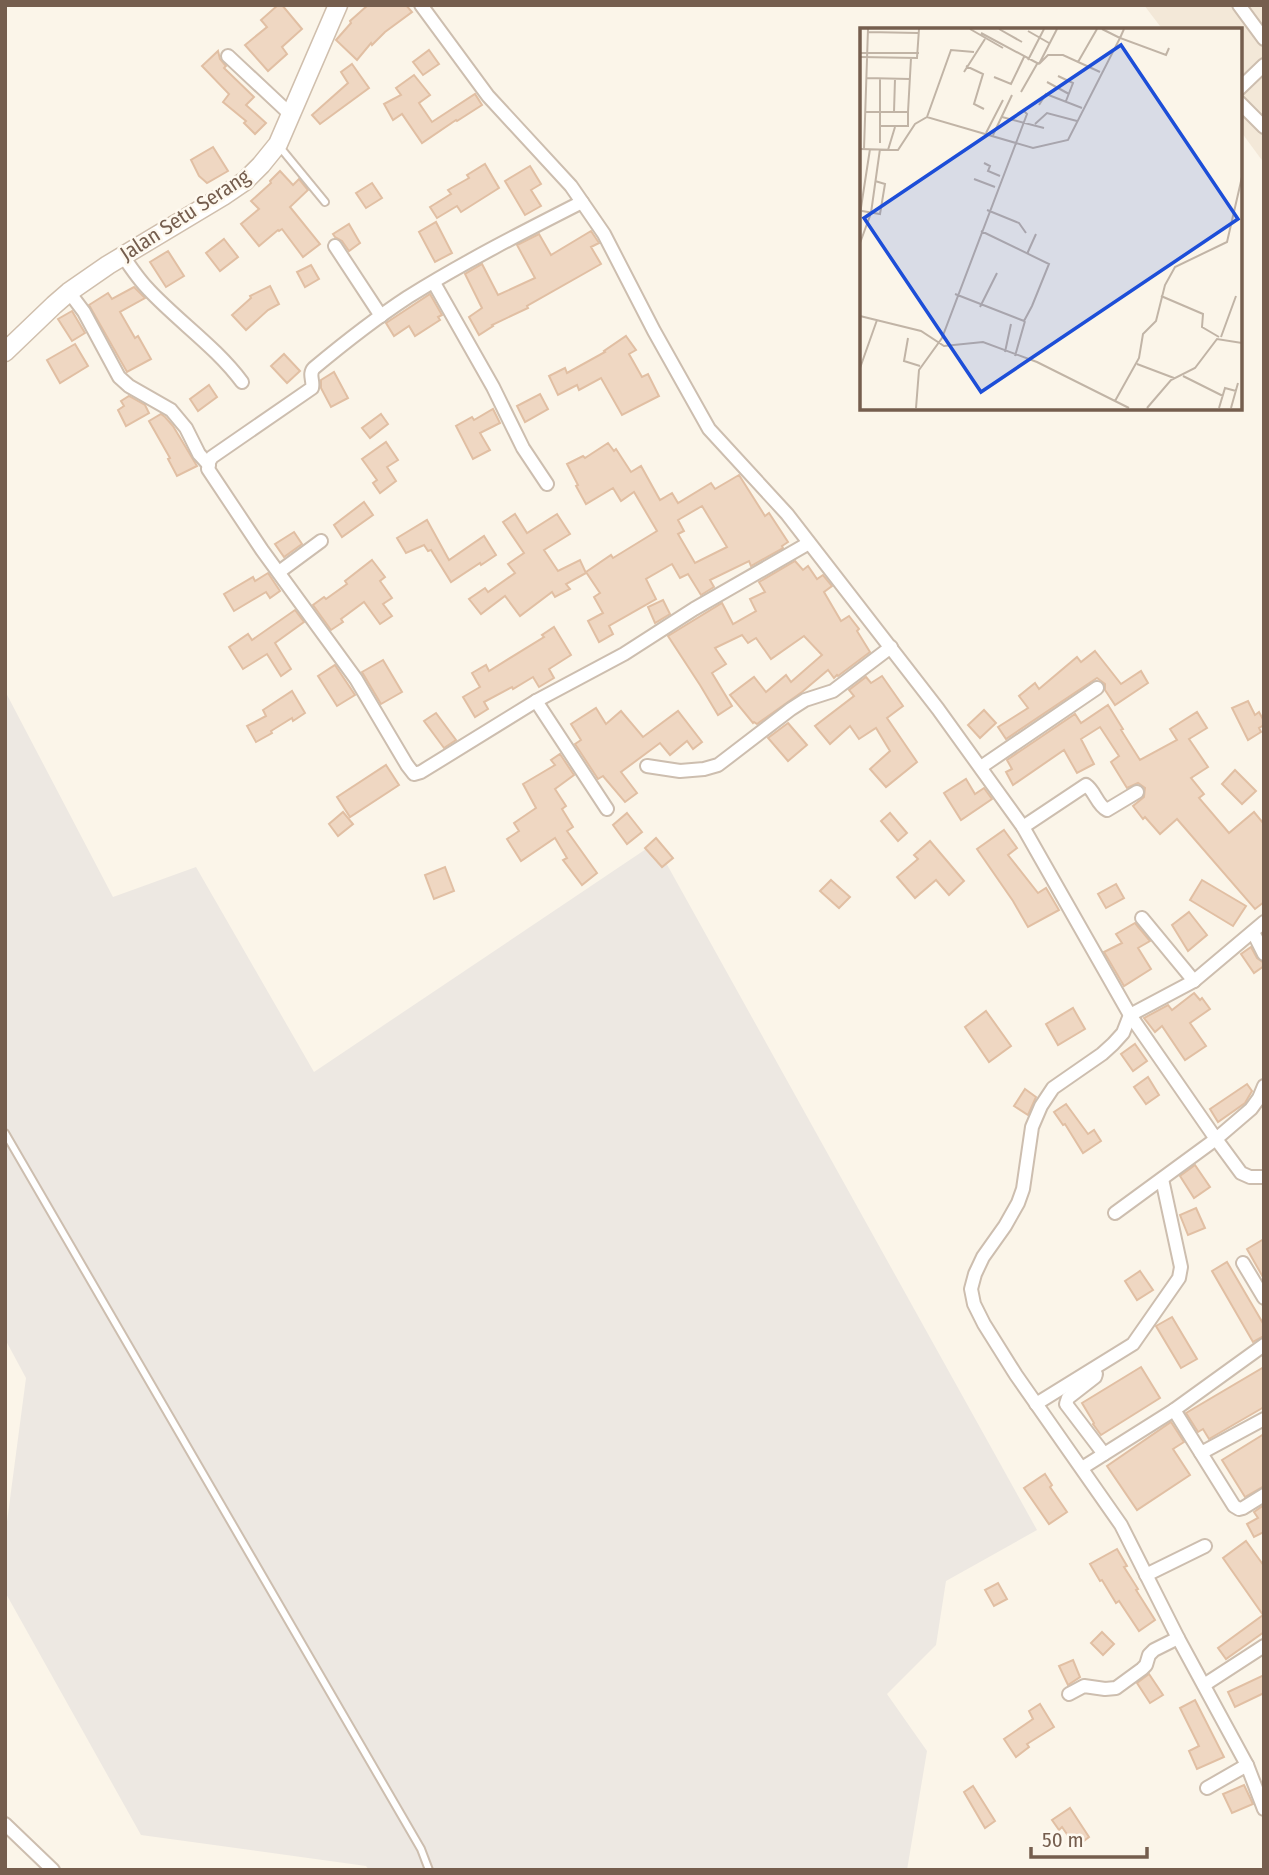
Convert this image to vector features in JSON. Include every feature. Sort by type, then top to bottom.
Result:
[{"type":"street","name":"Jalan Setu Serang","points":[[5,352],[69,292],[223,196],[245,181],[261,165],[278,144],[338,5]]},
{"type":"street","points":[[421,5],[488,96],[571,186],[604,234],[709,429],[787,514],[981,767],[1023,827],[1130,1015],[1241,1173],[1263,1179]]},
{"type":"street","points":[[1239,5],[1264,39]]},
{"type":"street","points":[[228,56],[290,114]]},
{"type":"street","points":[[1241,87],[1264,65]]},
{"type":"street","points":[[1241,104],[1264,127]]},
{"type":"street","points":[[582,202],[496,247],[381,316],[314,368],[311,372],[312,388],[212,457],[208,469],[261,550],[356,679],[415,774],[536,701],[624,654],[809,543]]},
{"type":"street","points":[[335,246],[381,316]]},
{"type":"street","points":[[123,256],[149,290],[220,356],[242,382]]},
{"type":"street","points":[[434,283],[493,387],[523,448],[547,484]]},
{"type":"street","points":[[69,292],[84,312],[119,377],[129,386],[171,410],[186,428],[209,465]]},
{"type":"street","points":[[279,572],[321,541]]},
{"type":"street","points":[[647,766],[680,771],[718,765],[791,709],[805,700],[833,691],[891,648]]},
{"type":"street","points":[[981,767],[1097,688]]},
{"type":"street","points":[[536,701],[607,809]]},
{"type":"street","points":[[1023,827],[1086,785],[1107,810],[1138,792]]},
{"type":"street","points":[[1142,918],[1194,981]]},
{"type":"street","points":[[1264,922],[1194,981],[1130,1015],[1123,1033],[1113,1044],[1053,1088],[1032,1127],[1018,1203],[983,1257],[971,1289],[974,1304],[984,1324],[1121,1525],[1178,1639],[1247,1765],[1264,1809]]},
{"type":"street","points":[[1253,932],[1264,954]]},
{"type":"street","points":[[1115,1213],[1216,1139],[1251,1109],[1264,1086]]},
{"type":"street","points":[[1036,1404],[1133,1344],[1179,1278],[1181,1268],[1162,1179]]},
{"type":"street","points":[[1243,1263],[1264,1298]]},
{"type":"street","points":[[1082,1468],[1174,1410],[1264,1345]]},
{"type":"street","points":[[1093,1370],[1095,1377],[1068,1398],[1066,1404],[1104,1454]]},
{"type":"street","points":[[1174,1410],[1234,1506],[1243,1508],[1264,1495]]},
{"type":"street","points":[[1201,1453],[1264,1419]]},
{"type":"street","points":[[1146,1575],[1205,1546]]},
{"type":"street","points":[[1069,1694],[1084,1686],[1116,1688],[1142,1669],[1152,1653],[1178,1639]]},
{"type":"street","points":[[1204,1685],[1264,1646]]},
{"type":"street","points":[[1207,1788],[1247,1765]]},
{"type":"street","points":[[5,1824],[53,1870]]},
{"type":"lane","points":[[278,144],[325,202]]},
{"type":"lane","points":[[5,1133],[421,1849],[429,1870]]},
{"type":"shaded area","points":[[1144,5],[1264,5],[1264,163],[1241,132],[1241,28],[1161,28]]},
{"type":"shaded area","points":[[5,691],[113,897],[196,867],[314,1072],[655,843],[1037,1530],[946,1581],[936,1645],[887,1694],[927,1751],[907,1870],[369,1870],[366,1866],[141,1835],[5,1592],[5,1537],[26,1378],[5,1339]]},
{"type":"building","points":[[278,5],[282,5],[302,29],[282,47],[287,54],[268,71],[245,45],[267,27],[261,20]]},
{"type":"building","points":[[368,5],[406,5],[412,12],[372,45],[371,43],[357,60],[336,40],[350,21]]},
{"type":"building","points":[[429,50],[439,64],[423,75],[413,62]]},
{"type":"building","points":[[218,51],[226,66],[224,68],[254,97],[246,105],[266,123],[255,134],[244,123],[246,121],[223,102],[229,94],[202,66]]},
{"type":"building","points":[[352,64],[369,88],[320,124],[312,115],[348,83],[341,72]]},
{"type":"building","points":[[414,75],[430,95],[419,103],[432,122],[475,94],[482,105],[422,143],[402,114],[393,120],[384,104],[401,95],[396,88]]},
{"type":"building","points":[[213,147],[228,171],[207,183],[199,176],[191,160]]},
{"type":"building","points":[[485,164],[499,188],[461,212],[457,206],[437,218],[430,207],[451,194],[448,190],[469,178],[467,175]]},
{"type":"building","points":[[530,166],[541,184],[531,190],[541,206],[525,215],[505,181]]},
{"type":"building","points":[[280,171],[293,185],[299,179],[308,190],[290,207],[320,244],[303,257],[282,229],[259,246],[241,224],[259,209],[251,201]]},
{"type":"building","points":[[372,183],[382,198],[366,208],[356,193]]},
{"type":"building","points":[[436,222],[452,253],[435,262],[419,232]]},
{"type":"building","points":[[349,224],[360,243],[349,251],[333,234]]},
{"type":"building","points":[[591,231],[599,243],[591,247],[601,264],[527,306],[528,308],[492,325],[479,335],[469,317],[482,308],[465,274],[482,264],[498,295],[535,278],[517,245],[539,234],[551,255]]},
{"type":"building","points":[[224,239],[238,257],[220,271],[206,253]]},
{"type":"building","points":[[168,251],[184,276],[166,287],[150,262]]},
{"type":"building","points":[[311,265],[319,279],[305,287],[297,272]]},
{"type":"building","points":[[270,286],[279,304],[246,330],[232,315],[251,298],[250,296]]},
{"type":"building","points":[[134,287],[145,298],[120,312],[151,359],[127,372],[89,305],[108,293],[112,299]]},
{"type":"building","points":[[430,294],[442,315],[438,317],[440,320],[415,336],[409,326],[394,336],[386,323]]},
{"type":"building","points":[[72,311],[85,333],[72,341],[58,319]]},
{"type":"building","points":[[626,336],[636,350],[629,354],[642,377],[648,374],[659,396],[622,415],[601,378],[579,390],[577,385],[558,395],[549,376],[565,368],[567,373],[605,352]]},
{"type":"building","points":[[75,344],[88,366],[60,383],[47,360]]},
{"type":"building","points":[[284,354],[300,371],[287,383],[271,366]]},
{"type":"building","points":[[334,372],[348,398],[331,407],[321,388],[321,380]]},
{"type":"building","points":[[209,385],[217,397],[198,411],[190,399]]},
{"type":"building","points":[[540,394],[548,409],[525,422],[517,406]]},
{"type":"building","points":[[129,396],[145,405],[149,413],[126,426],[118,410],[124,406],[121,401]]},
{"type":"building","points":[[493,409],[500,423],[480,433],[490,450],[473,459],[456,426]]},
{"type":"building","points":[[161,414],[173,426],[197,466],[177,476],[149,421]]},
{"type":"building","points":[[381,414],[388,424],[370,438],[362,428]]},
{"type":"building","points":[[386,442],[398,460],[387,467],[396,481],[380,493],[373,483],[377,480],[362,459]]},
{"type":"building","points":[[608,443],[614,451],[616,449],[631,472],[641,466],[660,500],[672,493],[678,503],[711,483],[715,489],[739,475],[765,516],[769,513],[788,542],[783,548],[751,566],[749,561],[710,580],[714,587],[701,595],[688,574],[680,578],[672,564],[646,579],[656,599],[609,626],[613,634],[599,642],[588,621],[603,613],[594,597],[600,593],[586,572],[611,555],[613,558],[657,531],[634,492],[621,501],[613,488],[586,504],[567,464],[583,456],[585,458]],"holes":[[[702,506],[727,547],[695,563],[678,534],[684,531],[678,520]]]},
{"type":"building","points":[[364,502],[373,515],[342,537],[334,525]]},
{"type":"building","points":[[515,514],[527,533],[557,514],[570,534],[544,550],[558,571],[580,560],[586,573],[566,584],[570,589],[555,597],[552,592],[520,616],[505,596],[481,614],[469,599],[485,588],[488,592],[515,573],[508,564],[524,553],[503,522]]},
{"type":"building","points":[[427,520],[449,560],[484,536],[496,555],[451,582],[431,550],[428,551],[424,545],[406,553],[397,538]]},
{"type":"building","points":[[294,532],[302,544],[284,557],[275,544]]},
{"type":"building","points":[[372,560],[385,577],[380,581],[392,598],[383,604],[392,616],[380,624],[364,602],[331,630],[313,605],[347,584],[345,581]]},
{"type":"building","points":[[795,561],[803,570],[808,566],[817,579],[823,575],[832,586],[824,592],[841,621],[849,616],[870,652],[834,678],[828,670],[757,724],[753,723],[730,695],[754,677],[766,692],[786,675],[791,682],[822,655],[804,636],[771,659],[756,638],[748,643],[742,635],[715,648],[726,664],[712,673],[732,706],[718,715],[668,636],[722,603],[733,624],[756,611],[750,599],[765,592],[759,582]]},
{"type":"building","points":[[268,573],[280,591],[270,598],[266,592],[234,611],[224,594],[253,577],[255,581]]},
{"type":"building","points":[[663,600],[670,614],[655,623],[648,607]]},
{"type":"building","points":[[295,610],[304,622],[275,643],[291,669],[281,676],[267,654],[243,669],[229,647],[248,634],[252,640]]},
{"type":"building","points":[[554,627],[571,655],[549,669],[554,678],[539,687],[533,677],[513,689],[512,687],[484,702],[488,709],[475,717],[463,697],[480,687],[472,673],[486,665],[489,671],[544,637],[542,635]]},
{"type":"building","points":[[1095,651],[1121,684],[1141,671],[1148,683],[1115,705],[1105,690],[1105,684],[1097,678],[1006,739],[998,727],[1028,708],[1019,696],[1035,683],[1039,689],[1077,657],[1081,662]]},
{"type":"building","points":[[383,660],[402,692],[381,704],[362,672]]},
{"type":"building","points":[[335,665],[355,695],[337,706],[318,676]]},
{"type":"building","points":[[882,676],[903,706],[887,718],[917,762],[886,787],[870,769],[890,751],[876,728],[859,739],[850,726],[830,744],[815,726],[854,696],[849,690],[866,677],[871,683]]},
{"type":"building","points":[[292,691],[305,713],[293,721],[292,718],[256,742],[247,726],[266,716],[263,710]]},
{"type":"building","points":[[1248,701],[1255,715],[1259,712],[1264,725],[1259,728],[1261,732],[1248,740],[1232,708]]},
{"type":"building","points":[[1108,705],[1140,760],[1177,740],[1170,729],[1197,712],[1207,728],[1189,739],[1208,767],[1191,778],[1204,794],[1199,798],[1229,833],[1254,812],[1264,824],[1264,902],[1255,909],[1177,819],[1160,834],[1145,817],[1143,819],[1133,806],[1144,797],[1145,788],[1138,783],[1127,788],[1111,762],[1119,756],[1100,727],[1081,739],[1094,764],[1077,773],[1064,750],[1013,785],[1006,772],[1012,769],[1007,760],[1075,714],[1081,723]]},
{"type":"building","points":[[596,708],[606,724],[621,711],[643,737],[678,711],[702,742],[693,749],[687,741],[670,755],[660,743],[621,772],[637,793],[625,802],[603,776],[598,779],[575,744],[581,740],[571,724]]},
{"type":"building","points":[[984,710],[996,723],[980,738],[968,725]]},
{"type":"building","points":[[436,713],[456,740],[444,748],[424,721]]},
{"type":"building","points":[[788,723],[807,745],[788,761],[768,738]]},
{"type":"building","points":[[560,754],[574,775],[555,789],[566,806],[562,809],[573,827],[567,831],[597,873],[582,885],[563,860],[567,858],[555,838],[521,861],[507,839],[519,831],[514,823],[536,808],[523,784],[555,765],[551,760]]},
{"type":"building","points":[[386,765],[399,785],[350,817],[337,797]]},
{"type":"building","points":[[1235,770],[1256,791],[1242,804],[1222,784]]},
{"type":"building","points":[[966,779],[975,794],[984,788],[992,799],[961,820],[944,793]]},
{"type":"building","points":[[343,812],[353,824],[338,836],[329,824]]},
{"type":"building","points":[[627,813],[642,832],[627,844],[613,825]]},
{"type":"building","points":[[890,813],[907,833],[898,841],[881,821]]},
{"type":"building","points":[[1004,830],[1017,848],[1008,855],[1038,893],[1046,888],[1059,910],[1028,927],[977,849]]},
{"type":"building","points":[[656,838],[673,858],[662,867],[645,848]]},
{"type":"building","points":[[930,841],[964,881],[949,895],[936,880],[915,898],[897,877],[918,859],[914,855]]},
{"type":"building","points":[[445,867],[454,891],[434,899],[425,875]]},
{"type":"building","points":[[831,880],[850,897],[839,908],[820,891]]},
{"type":"building","points":[[1202,880],[1246,906],[1233,926],[1190,900]]},
{"type":"building","points":[[1116,884],[1124,898],[1106,908],[1098,894]]},
{"type":"building","points":[[1189,912],[1207,935],[1188,951],[1172,925]]},
{"type":"building","points":[[1135,923],[1150,941],[1138,948],[1151,969],[1124,986],[1104,952],[1122,943],[1116,934]]},
{"type":"building","points":[[1251,947],[1257,958],[1264,963],[1264,966],[1254,973],[1241,954]]},
{"type":"building","points":[[1194,993],[1200,1000],[1202,998],[1210,1009],[1190,1023],[1206,1046],[1185,1060],[1162,1026],[1155,1032],[1144,1018],[1168,1005],[1172,1010]]},
{"type":"building","points":[[1073,1008],[1085,1029],[1058,1045],[1046,1024]]},
{"type":"building","points":[[986,1011],[1011,1046],[989,1062],[965,1027]]},
{"type":"building","points":[[1135,1044],[1147,1061],[1133,1071],[1121,1054]]},
{"type":"building","points":[[1148,1077],[1159,1095],[1146,1104],[1134,1087]]},
{"type":"building","points":[[1247,1084],[1252,1091],[1245,1103],[1218,1122],[1210,1109]]},
{"type":"building","points":[[1025,1089],[1036,1097],[1028,1115],[1014,1106]]},
{"type":"building","points":[[1066,1104],[1088,1134],[1094,1130],[1101,1141],[1083,1153],[1054,1112]]},
{"type":"building","points":[[1195,1165],[1210,1187],[1194,1198],[1180,1176]]},
{"type":"building","points":[[1196,1208],[1205,1228],[1188,1235],[1180,1215]]},
{"type":"building","points":[[1264,1239],[1264,1279],[1247,1249]]},
{"type":"building","points":[[1227,1262],[1264,1325],[1264,1336],[1253,1342],[1212,1271]]},
{"type":"building","points":[[1140,1271],[1153,1290],[1137,1300],[1125,1281]]},
{"type":"building","points":[[1172,1317],[1197,1359],[1181,1368],[1156,1326]]},
{"type":"building","points":[[1141,1367],[1160,1398],[1101,1435],[1082,1403]]},
{"type":"building","points":[[1264,1367],[1264,1407],[1209,1439],[1203,1429],[1198,1432],[1186,1413]]},
{"type":"building","points":[[1171,1422],[1184,1442],[1173,1449],[1190,1475],[1137,1510],[1107,1466]]},
{"type":"building","points":[[1264,1434],[1264,1486],[1245,1497],[1222,1460]]},
{"type":"building","points":[[1045,1474],[1052,1485],[1050,1487],[1067,1512],[1049,1524],[1024,1488]]},
{"type":"building","points":[[1264,1505],[1264,1532],[1254,1537],[1247,1524],[1258,1518],[1254,1512]]},
{"type":"building","points":[[1246,1541],[1264,1566],[1264,1632],[1226,1659],[1218,1648],[1263,1615],[1223,1558]]},
{"type":"building","points":[[1117,1549],[1127,1566],[1124,1567],[1138,1589],[1136,1590],[1155,1620],[1139,1631],[1090,1564]]},
{"type":"building","points":[[998,1583],[1007,1599],[994,1606],[985,1590]]},
{"type":"building","points":[[1102,1632],[1114,1644],[1103,1655],[1091,1643]]},
{"type":"building","points":[[1073,1660],[1080,1677],[1068,1685],[1059,1666]]},
{"type":"building","points":[[1149,1674],[1163,1695],[1150,1703],[1137,1683]]},
{"type":"building","points":[[1264,1675],[1264,1693],[1235,1707],[1228,1692]]},
{"type":"building","points":[[1195,1700],[1224,1757],[1197,1769],[1189,1751],[1199,1746],[1180,1708]]},
{"type":"building","points":[[1040,1704],[1054,1727],[1027,1744],[1029,1747],[1016,1757],[1004,1739],[1033,1719],[1029,1711]]},
{"type":"building","points":[[1244,1785],[1253,1804],[1232,1813],[1223,1794]]},
{"type":"building","points":[[973,1786],[995,1821],[985,1828],[964,1792]]},
{"type":"building","points":[[1070,1808],[1089,1837],[1076,1847],[1062,1827],[1059,1830],[1052,1820]]}]
